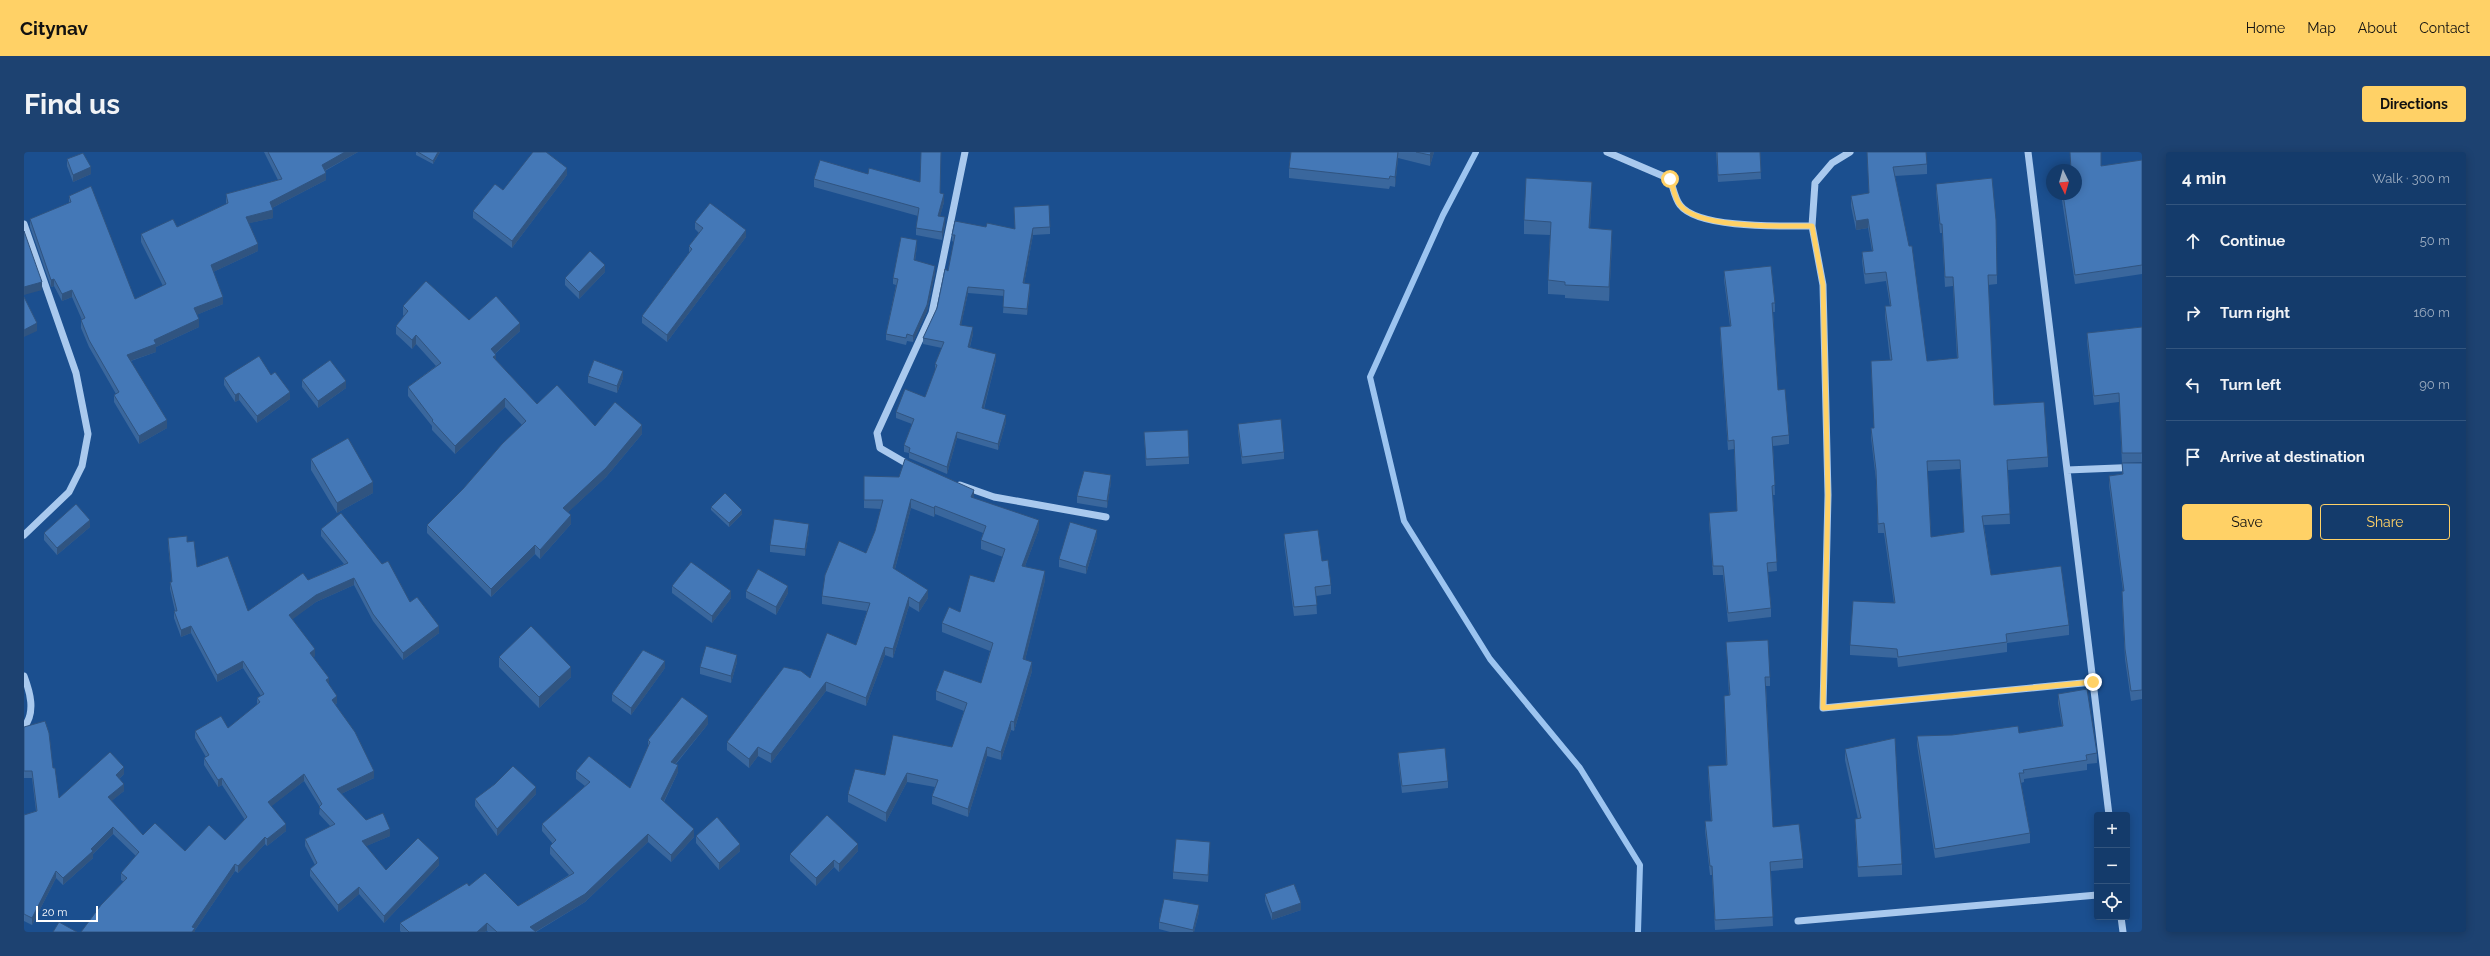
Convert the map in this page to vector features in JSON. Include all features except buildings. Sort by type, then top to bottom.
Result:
[{"type":"street","points":[[921,470],[880,448],[877,433],[932,313],[965,152]]},
{"type":"street","points":[[1607,152],[1670,179],[1681,206],[1701,218],[1748,226],[1812,226]]},
{"type":"street","points":[[1850,152],[1832,163],[1814,183],[1812,226],[1823,293],[1828,495],[1823,708],[2093,682]]},
{"type":"street","points":[[2028,152],[2109,812]]},
{"type":"street","points":[[24,224],[76,373],[88,434],[82,466],[69,492],[24,535]]},
{"type":"street","points":[[2067,470],[2142,467]]},
{"type":"street","points":[[950,481],[994,497],[1106,517]]},
{"type":"street","points":[[24,676],[32,695],[28,721],[24,727]]},
{"type":"street","points":[[1798,921],[2094,895]]},
{"type":"street","points":[[2121,920],[2123,932]]},
{"type":"waterway","points":[[1476,152],[1443,215],[1370,377],[1404,521],[1490,659],[1580,768],[1640,865],[1638,932]]},
{"type":"route","points":[[1670,179],[1681,206],[1701,218],[1748,226],[1812,226],[1823,285],[1828,495],[1823,708],[2093,682]]}]
